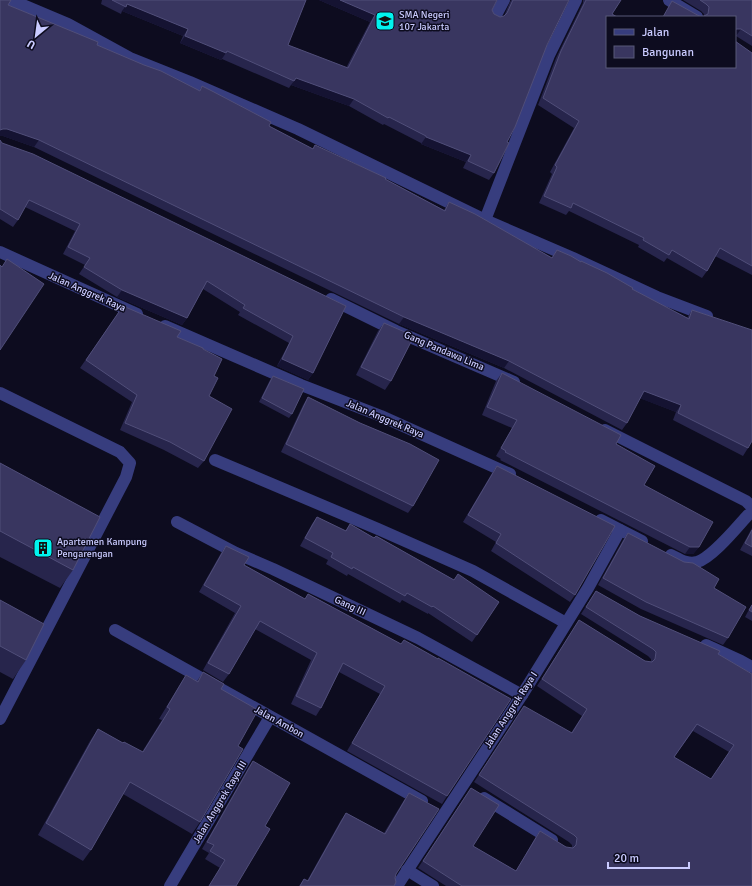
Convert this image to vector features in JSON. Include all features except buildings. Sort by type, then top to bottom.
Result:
[{"type":"street","points":[[11,0],[68,24],[130,58],[190,82],[298,129],[485,220],[573,258],[657,297],[715,319]]},
{"type":"street","points":[[495,17],[504,0]]},
{"type":"street","points":[[485,220],[549,55],[576,0]]},
{"type":"street","points":[[670,0],[695,16]]},
{"type":"street","name":"Jalan Anggrek Raya","points":[[0,252],[301,385],[381,416],[520,479]]},
{"type":"street","name":"Gang Pandawa Lima","points":[[319,294],[396,331],[501,375],[527,389]]},
{"type":"street","points":[[0,393],[120,452],[130,462],[126,477],[0,719]]},
{"type":"street","points":[[594,424],[746,501],[752,507]]},
{"type":"street","points":[[215,460],[473,570],[568,619],[584,624]]},
{"type":"street","points":[[594,516],[683,562],[697,562],[709,556],[748,515],[752,513]]},
{"type":"street","name":"Gang III","points":[[177,522],[236,553],[418,638],[522,695]]},
{"type":"street","name":"Jalan Anggrek Raya I","points":[[397,886],[407,870],[437,810],[463,784],[522,695],[588,588],[620,530]]},
{"type":"street","points":[[588,588],[600,595]]},
{"type":"street","name":"Jalan Ambon","points":[[115,630],[437,810]]},
{"type":"street","points":[[693,640],[741,660],[752,667]]},
{"type":"street","name":"Jalan Anggrek Raya III","points":[[170,886],[270,717]]},
{"type":"street","points":[[463,784],[559,844]]},
{"type":"street","points":[[407,870],[433,886]]},
{"type":"place","name":"SMA Negeri 107 Jakarta","points":[[385,21]]},
{"type":"place","name":"Apartemen Kampung Pengarengan","points":[[43,548]]}]
